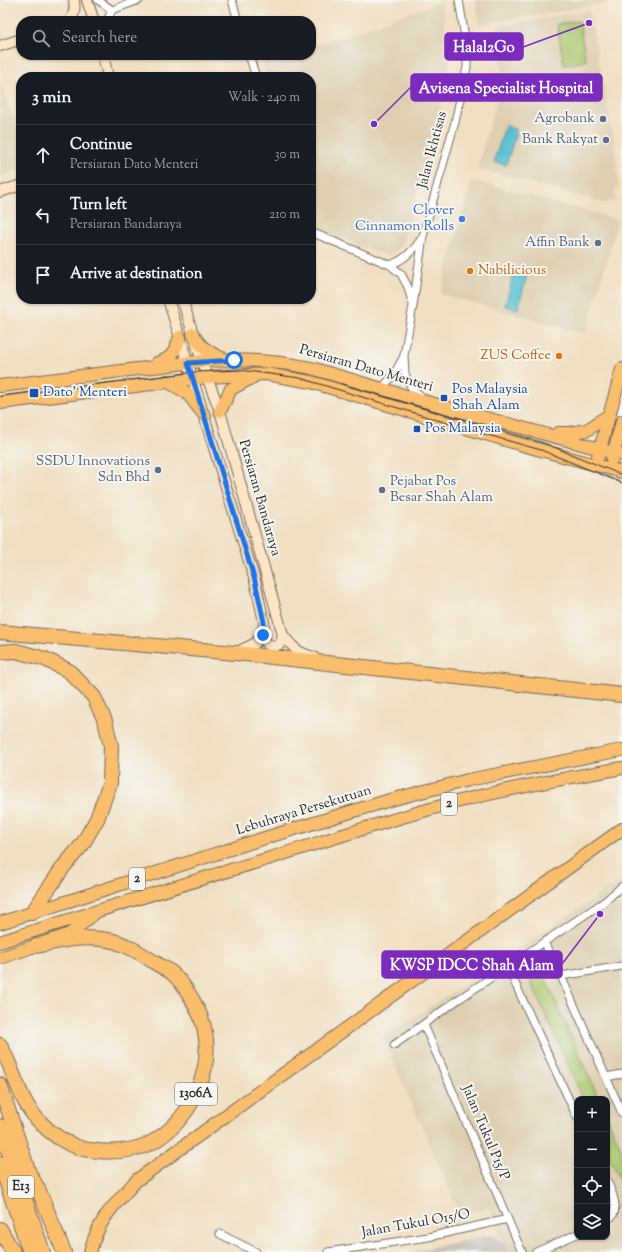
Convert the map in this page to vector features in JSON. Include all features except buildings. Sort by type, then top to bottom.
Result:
[{"type":"highway","points":[[0,632],[235,653],[622,695]]},
{"type":"highway","points":[[0,652],[16,651],[45,659],[69,671],[94,697],[105,721],[111,746],[110,783],[97,819],[82,845],[64,866],[32,913]]},
{"type":"highway","name":"1306A","points":[[0,1045],[23,1099],[39,1122],[58,1138],[81,1149],[110,1152],[138,1148],[158,1139],[179,1121],[196,1095],[202,1080],[206,1063],[204,1027],[192,998],[172,973],[135,950],[109,940],[90,938],[68,939],[36,946]]},
{"type":"highway","points":[[0,1085],[29,1173],[39,1191],[64,1252]]},
{"type":"highway","name":"E13","points":[[0,1126],[31,1217],[38,1251]]},
{"type":"highway","name":"E13","points":[[0,1164],[38,1251]]},
{"type":"highway","points":[[29,1173],[31,1217]]},
{"type":"highway","points":[[0,1229],[13,1252]]},
{"type":"main road","points":[[73,16],[75,7],[74,0]]},
{"type":"main road","points":[[87,0],[92,16]]},
{"type":"main road","points":[[0,46],[16,41]]},
{"type":"main road","points":[[100,60],[106,72]]},
{"type":"main road","points":[[104,60],[106,72]]},
{"type":"main road","points":[[0,192],[16,187]]},
{"type":"main road","name":"Persiaran Bandaraya","points":[[170,304],[255,581],[264,622],[263,635]]},
{"type":"main road","name":"Persiaran Bandaraya","points":[[184,304],[207,377],[220,411],[283,635],[292,647],[303,654],[347,665]]},
{"type":"main road","points":[[193,334],[198,343],[204,349],[227,360]]},
{"type":"main road","points":[[132,370],[167,360],[174,352],[180,337]]},
{"type":"main road","name":"Persiaran Dato Menteri","points":[[0,386],[202,361],[227,360],[292,363],[427,402],[618,454]]},
{"type":"main road","points":[[596,465],[622,368]]},
{"type":"main road","points":[[220,411],[231,389],[260,374]]},
{"type":"main road","name":"Persiaran Dato Menteri","points":[[0,403],[192,378],[266,374],[311,382],[526,446],[622,472]]},
{"type":"main road","points":[[168,381],[187,393],[205,416]]},
{"type":"main road","points":[[545,433],[570,433],[587,430],[609,415]]},
{"type":"main road","points":[[610,468],[618,454],[622,421]]},
{"type":"main road","points":[[235,653],[254,644],[263,635],[266,644],[273,647],[280,644],[283,635]]},
{"type":"main road","name":"Lebuhraya Persekutuan","points":[[0,923],[268,837],[390,800],[468,780],[622,750]]},
{"type":"main road","name":"2","points":[[0,942],[372,825],[460,801],[536,784],[622,768]]},
{"type":"main road","points":[[90,1252],[98,1227],[110,1209],[137,1180],[622,829]]},
{"type":"main road","points":[[0,958],[70,934],[101,909]]},
{"type":"street","points":[[98,0],[112,10]]},
{"type":"street","points":[[109,16],[112,10],[139,0]]},
{"type":"street","points":[[232,0],[237,16]]},
{"type":"street","name":"Jalan Ikhtisas","points":[[427,402],[411,387],[405,374],[404,355],[423,236],[455,122],[466,67],[467,50],[459,0]]},
{"type":"street","points":[[251,60],[254,72]]},
{"type":"street","points":[[316,234],[390,265],[401,274],[408,287],[413,306]]},
{"type":"street","name":"Jalan Ikhtisas","points":[[390,265],[405,258],[416,248],[423,236]]},
{"type":"street","points":[[381,389],[393,376],[404,355]]},
{"type":"street","points":[[394,1045],[507,966],[604,902],[622,886]]},
{"type":"street","points":[[544,942],[561,976],[622,1113]]},
{"type":"street","points":[[507,966],[574,1111]]},
{"type":"street","points":[[561,976],[622,966]]},
{"type":"street","name":"Jalan Tukul P15/P","points":[[424,1025],[522,1252]]},
{"type":"street","points":[[606,1077],[622,1074]]},
{"type":"street","points":[[610,1187],[615,1198],[615,1210],[610,1218]]},
{"type":"street","name":"Jalan Tukul O15/O","points":[[328,1252],[428,1237],[508,1219]]},
{"type":"street","points":[[220,1234],[256,1252]]},
{"type":"street","points":[[536,1252],[574,1235]]},
{"type":"shaded area","points":[[476,0],[613,0],[612,3],[480,24]]},
{"type":"shaded area","points":[[441,2],[450,57],[445,90],[416,200],[401,247],[388,256],[316,229],[316,72],[265,72],[263,63],[272,60],[316,60],[316,45]]},
{"type":"shaded area","points":[[589,10],[614,141],[619,187],[615,188],[616,201],[604,203],[477,168],[503,79],[496,27]]},
{"type":"shaded area","points":[[0,83],[16,126],[16,171],[0,176]]},
{"type":"shaded area","points":[[472,180],[618,220],[586,334],[440,294]]},
{"type":"shaded area","points":[[622,880],[622,1252],[508,1252],[489,1208],[460,1214],[383,1038]]},
{"type":"shaded area","points":[[491,1235],[504,1242],[508,1252],[409,1252]]},
{"type":"green space","points":[[579,21],[586,61],[564,65],[557,24]]},
{"type":"green space","points":[[537,960],[598,1096],[582,1096],[524,966]]},
{"type":"green space","points":[[610,1124],[622,1150],[622,1185],[610,1159]]},
{"type":"water","points":[[505,126],[517,130],[506,165],[494,162]]},
{"type":"water","points":[[514,272],[527,275],[518,309],[505,306]]},
{"type":"tram line","points":[[0,396],[196,372],[240,370],[300,378],[541,450],[622,483]]},
{"type":"tram line","points":[[342,384],[544,443],[622,475]]},
{"type":"place","name":"Halal2Go","points":[[589,23]]},
{"type":"place","name":"Agrobank","points":[[603,119]]},
{"type":"place","name":"Avisena Specialist Hospital","points":[[374,124]]},
{"type":"place","name":"Bank Rakyat","points":[[606,140]]},
{"type":"place","name":"Clover Cinnamon Rolls","points":[[462,219]]},
{"type":"place","name":"Affin Bank","points":[[598,243]]},
{"type":"place","name":"Nabilicious","points":[[470,271]]},
{"type":"place","name":"ZUS Coffee","points":[[559,356]]},
{"type":"place","name":"Dato' Menteri","points":[[34,393]]},
{"type":"place","name":"Pos Malaysia Shah Alam","points":[[444,398]]},
{"type":"place","name":"Pos Malaysia","points":[[417,429]]},
{"type":"place","name":"SSDU Innovations Sdn Bhd","points":[[158,470]]},
{"type":"place","name":"Pejabat Pos Besar Shah Alam","points":[[382,490]]},
{"type":"place","name":"KWSP IDCC Shah Alam","points":[[600,914]]},
{"type":"route","points":[[234,360],[188,363],[255,581],[264,622],[263,635]]}]
